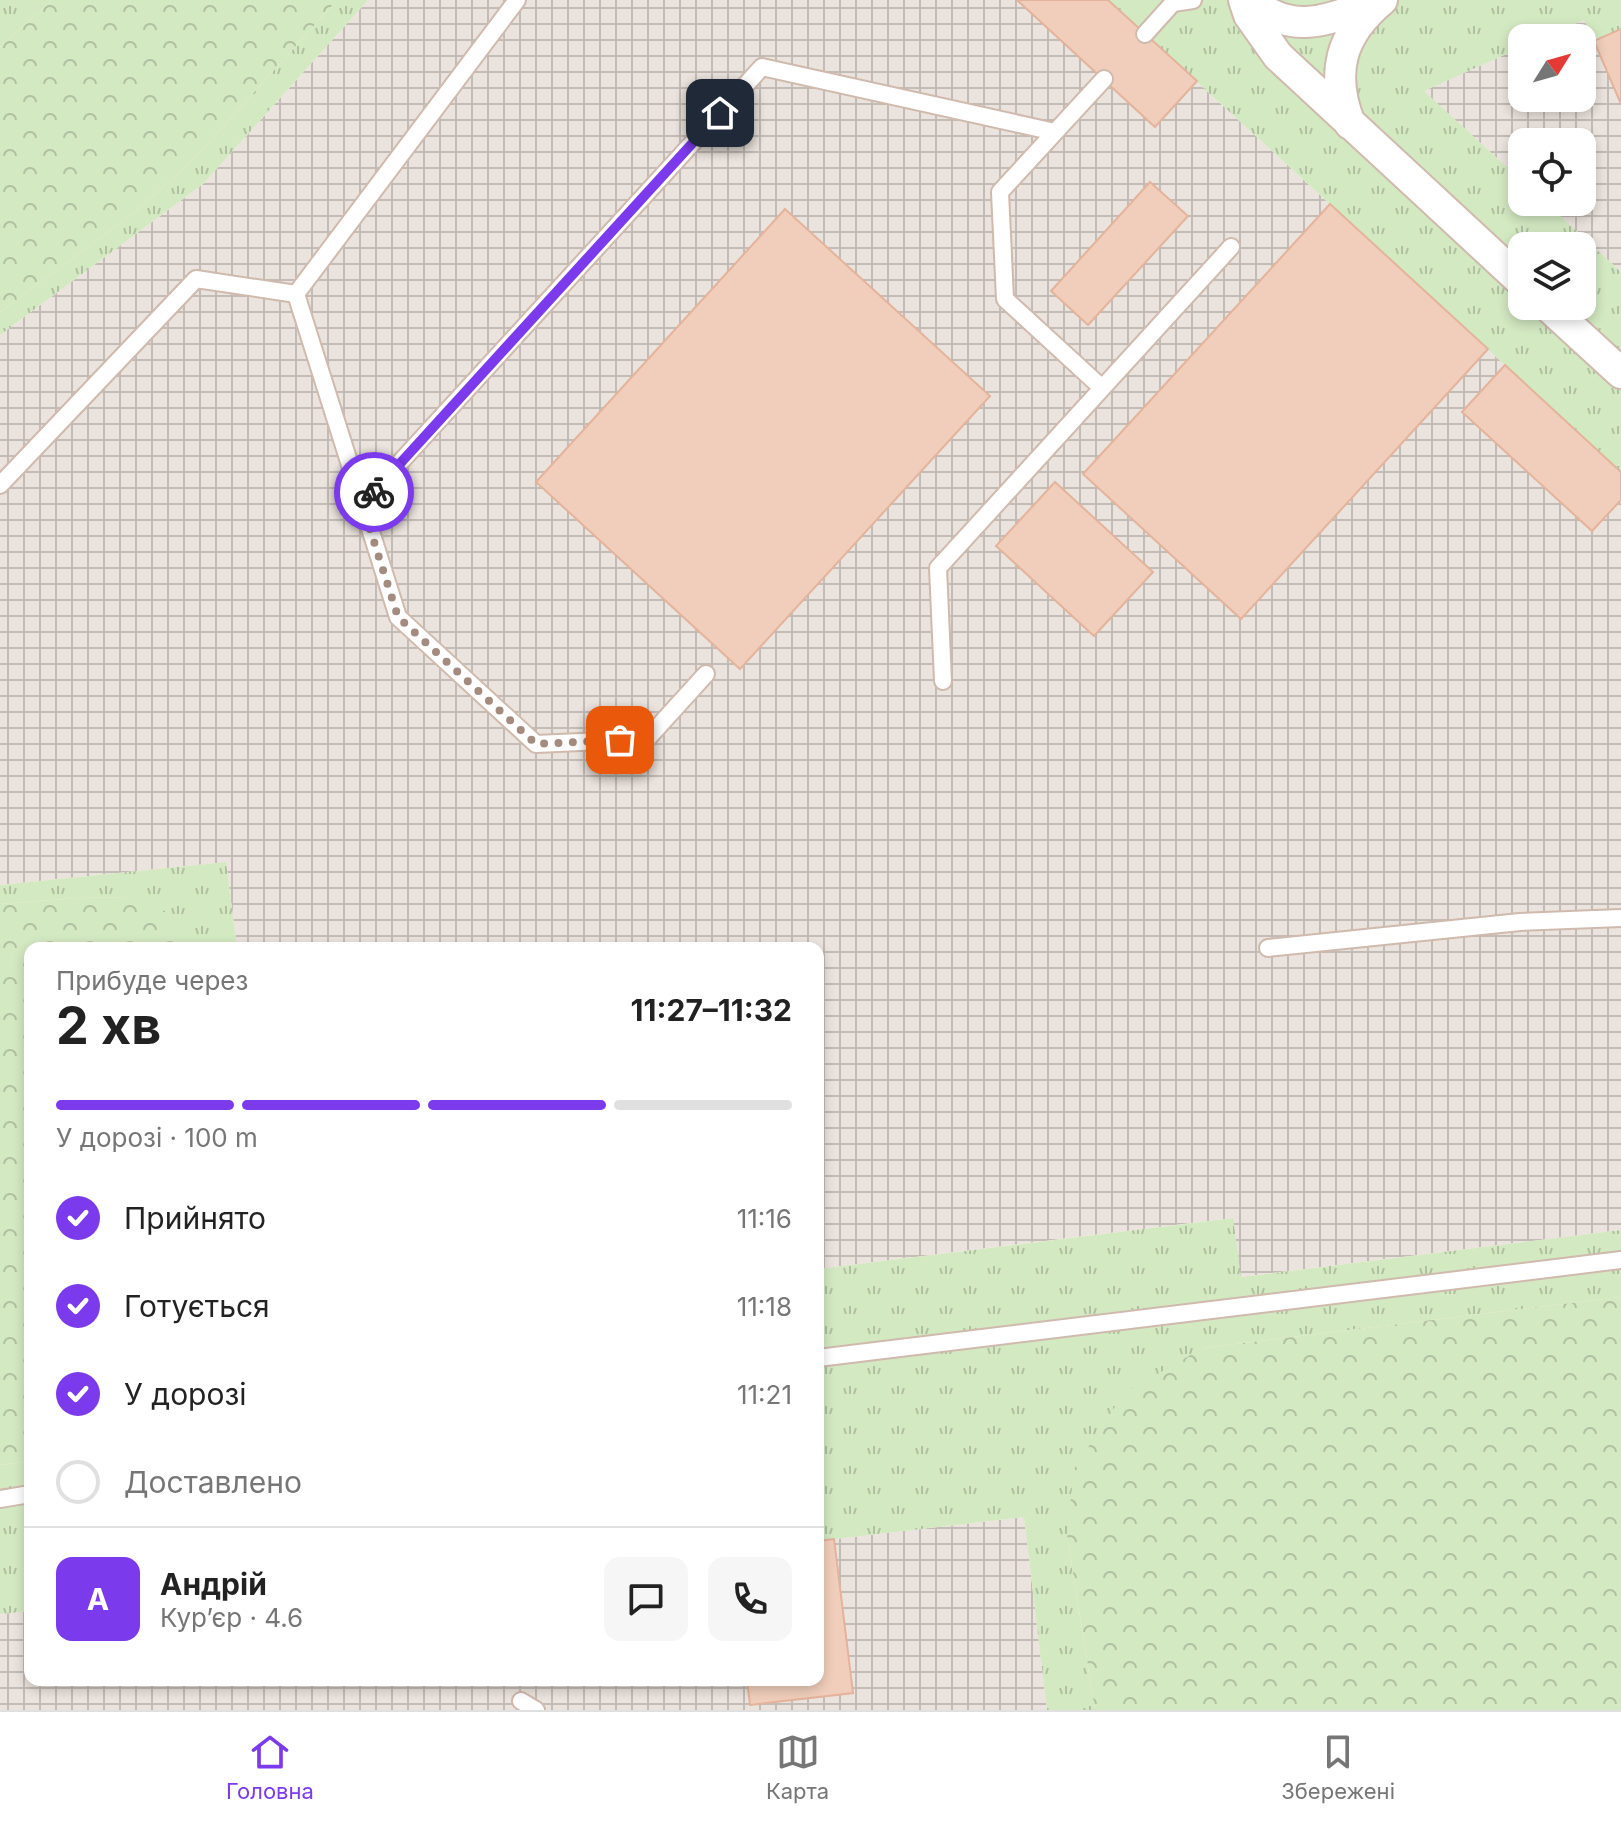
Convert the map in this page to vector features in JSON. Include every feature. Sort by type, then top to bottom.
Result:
[{"type":"street","points":[[1247,0],[1265,13],[1293,23],[1323,21],[1382,0]]},
{"type":"street","points":[[1247,0],[1249,15],[1278,56],[1508,269]]},
{"type":"street","points":[[1351,126],[1342,103],[1339,80],[1342,56],[1351,33],[1365,14],[1382,0]]},
{"type":"street","points":[[1563,320],[1621,373]]},
{"type":"lane","points":[[296,294],[517,0]]},
{"type":"lane","points":[[1145,34],[1173,3],[1193,0]]},
{"type":"lane","points":[[362,504],[762,67],[1055,132]]},
{"type":"lane","points":[[1102,388],[1005,299],[1000,192],[1104,79]]},
{"type":"lane","points":[[943,681],[938,568],[1231,247]]},
{"type":"lane","points":[[0,485],[196,279],[296,294]]},
{"type":"lane","points":[[296,294],[398,617],[536,744],[647,739],[706,674]]},
{"type":"lane","points":[[1268,948],[1520,922],[1621,918]]},
{"type":"lane","points":[[824,1357],[1621,1260]]},
{"type":"lane","points":[[0,1499],[24,1495]]},
{"type":"shaded area","points":[[368,0],[1108,0],[1621,472],[1621,1230],[1240,1277],[1232,1218],[824,1268],[824,942],[236,942],[226,862],[0,885],[0,335],[203,184]]},
{"type":"shaded area","points":[[1584,20],[1621,29],[1621,272],[1596,249],[1596,232],[1578,232],[1560,216],[1596,216],[1596,128],[1508,128],[1508,168],[1423,91],[1508,53],[1508,112],[1596,112],[1596,24],[1575,24]]},
{"type":"shaded area","points":[[1024,1517],[1047,1710],[0,1710],[0,1614],[24,1612],[24,1686],[824,1686],[824,1540]]},
{"type":"green space","points":[[0,0],[52,0],[0,47]]},
{"type":"green space","points":[[52,0],[337,0],[192,161],[135,212],[0,312],[0,47]]},
{"type":"green space","points":[[337,0],[368,0],[203,184],[0,335],[0,312],[135,212],[192,161]]},
{"type":"green space","points":[[1108,0],[1621,0],[1621,29],[1596,40],[1596,24],[1586,24],[1584,20],[1575,24],[1508,24],[1508,53],[1424,91],[1508,168],[1508,216],[1560,216],[1578,232],[1508,232],[1508,320],[1596,320],[1596,249],[1621,272],[1621,472]]},
{"type":"green space","points":[[226,862],[236,942],[190,942],[131,897],[0,904],[0,885]]},
{"type":"green space","points":[[131,897],[167,912],[193,942],[24,942],[24,1462],[0,1465],[0,904]]},
{"type":"green space","points":[[1233,1218],[1241,1277],[1621,1230],[1621,1297],[1203,1348],[1067,1535],[1095,1710],[1047,1710],[1024,1517],[824,1540],[824,1268]]},
{"type":"green space","points":[[1621,1297],[1621,1710],[1095,1710],[1067,1535],[1074,1469],[1124,1393],[1203,1348]]},
{"type":"green space","points":[[24,1462],[24,1612],[0,1614],[0,1465]]},
{"type":"building","points":[[1017,0],[1108,0],[1197,81],[1155,127]]},
{"type":"building","points":[[1621,29],[1621,104],[1596,46],[1596,40]]},
{"type":"building","points":[[1150,182],[1188,216],[1088,325],[1051,291]]},
{"type":"building","points":[[1330,204],[1488,349],[1241,619],[1083,474]]},
{"type":"building","points":[[785,209],[990,396],[740,669],[536,482]]},
{"type":"building","points":[[1505,365],[1621,472],[1621,500],[1592,531],[1462,412]]},
{"type":"building","points":[[1055,482],[1153,572],[1094,636],[996,546]]},
{"type":"building","points":[[834,1539],[853,1693],[750,1705],[748,1686],[824,1686],[824,1540]]},
{"type":"way so far","points":[[374,492],[362,504],[398,617],[536,744],[620,740]]},
{"type":"route","points":[[374,492],[720,113]]}]
